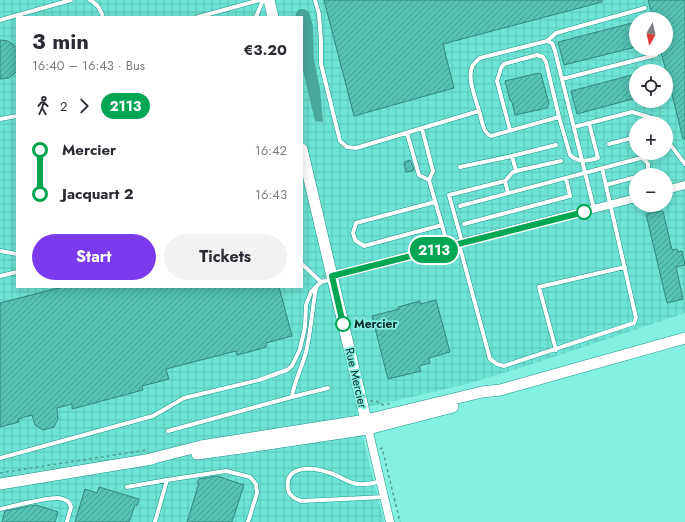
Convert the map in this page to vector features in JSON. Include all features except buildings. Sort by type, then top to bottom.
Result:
[{"type":"main road","points":[[269,0],[272,16]]},
{"type":"main road","name":"Rue Mercier","points":[[303,153],[367,424]]},
{"type":"main road","points":[[0,484],[146,460],[248,447],[458,405],[490,395],[500,390],[682,338]]},
{"type":"street","points":[[673,188],[685,185]]},
{"type":"street","points":[[332,277],[629,200]]},
{"type":"street","points":[[367,424],[390,522]]},
{"type":"lane","points":[[0,20],[72,0]]},
{"type":"lane","points":[[90,0],[97,6],[103,16]]},
{"type":"lane","points":[[202,16],[260,0]]},
{"type":"lane","points":[[256,16],[263,0]]},
{"type":"lane","points":[[315,0],[320,21],[321,64],[340,141],[347,147],[356,148],[479,111]]},
{"type":"lane","points":[[560,117],[491,136],[487,134],[471,80],[471,70],[474,64],[480,58],[547,41],[556,33],[645,8]]},
{"type":"lane","points":[[547,41],[552,43],[555,51],[594,209]]},
{"type":"lane","points":[[510,130],[497,81],[499,71],[504,64],[537,55],[543,57],[546,62],[570,155],[573,158],[583,162],[598,158],[589,123]]},
{"type":"lane","points":[[562,79],[652,56]]},
{"type":"lane","points":[[574,127],[632,112],[646,116]]},
{"type":"lane","points":[[0,119],[16,116]]},
{"type":"lane","points":[[422,128],[433,170],[429,180],[448,246]]},
{"type":"lane","points":[[407,133],[419,175],[429,180]]},
{"type":"lane","points":[[609,144],[629,139]]},
{"type":"lane","points":[[460,167],[556,145]]},
{"type":"lane","points":[[673,148],[685,164]]},
{"type":"lane","points":[[512,156],[516,171]]},
{"type":"lane","points":[[460,206],[602,168],[643,159],[648,164],[648,168]]},
{"type":"lane","points":[[561,160],[516,171],[505,180],[449,195],[490,359],[497,364],[504,366],[634,323],[636,318],[602,168]]},
{"type":"lane","points":[[464,224],[570,196],[566,178]]},
{"type":"lane","points":[[606,185],[629,179]]},
{"type":"lane","points":[[505,180],[508,193]]},
{"type":"lane","points":[[435,202],[356,223],[353,232],[355,240],[364,246],[442,225]]},
{"type":"lane","points":[[0,251],[16,254]]},
{"type":"lane","points":[[303,265],[321,282]]},
{"type":"lane","points":[[556,350],[539,288],[625,267]]},
{"type":"lane","points":[[0,276],[16,272]]},
{"type":"lane","points":[[0,458],[153,416],[184,398],[259,380],[287,370],[292,366],[299,353],[305,327],[306,305],[311,292],[321,282],[332,277]]},
{"type":"lane","points":[[292,397],[295,383],[303,366],[310,337],[316,287]]},
{"type":"lane","points":[[168,431],[328,388]]},
{"type":"lane","points":[[381,481],[372,484],[352,483],[327,472],[311,469],[300,469],[293,472],[290,476],[288,489],[289,493],[294,498],[301,501],[384,497]]},
{"type":"lane","points":[[127,487],[226,471],[250,478],[256,484],[257,492],[248,522]]},
{"type":"lane","points":[[155,522],[167,480]]},
{"type":"lane","points":[[0,509],[43,500],[61,498],[68,502],[71,507],[67,522]]},
{"type":"path","points":[[361,402],[373,400],[383,405],[399,403]]},
{"type":"path","points":[[373,450],[382,448],[400,522]]},
{"type":"path","points":[[0,473],[152,449]]},
{"type":"shaded area","points":[[0,0],[685,0],[685,313],[467,384],[356,410],[384,522],[0,522]]},
{"type":"water","points":[[304,9],[309,12],[313,26],[314,60],[320,89],[323,122],[315,121],[303,70],[303,16],[295,16],[297,11]]},
{"type":"bus line","name":"2113","points":[[343,324],[332,276],[584,212]]},
{"type":"place","name":"Mercier","points":[[343,324]]}]
